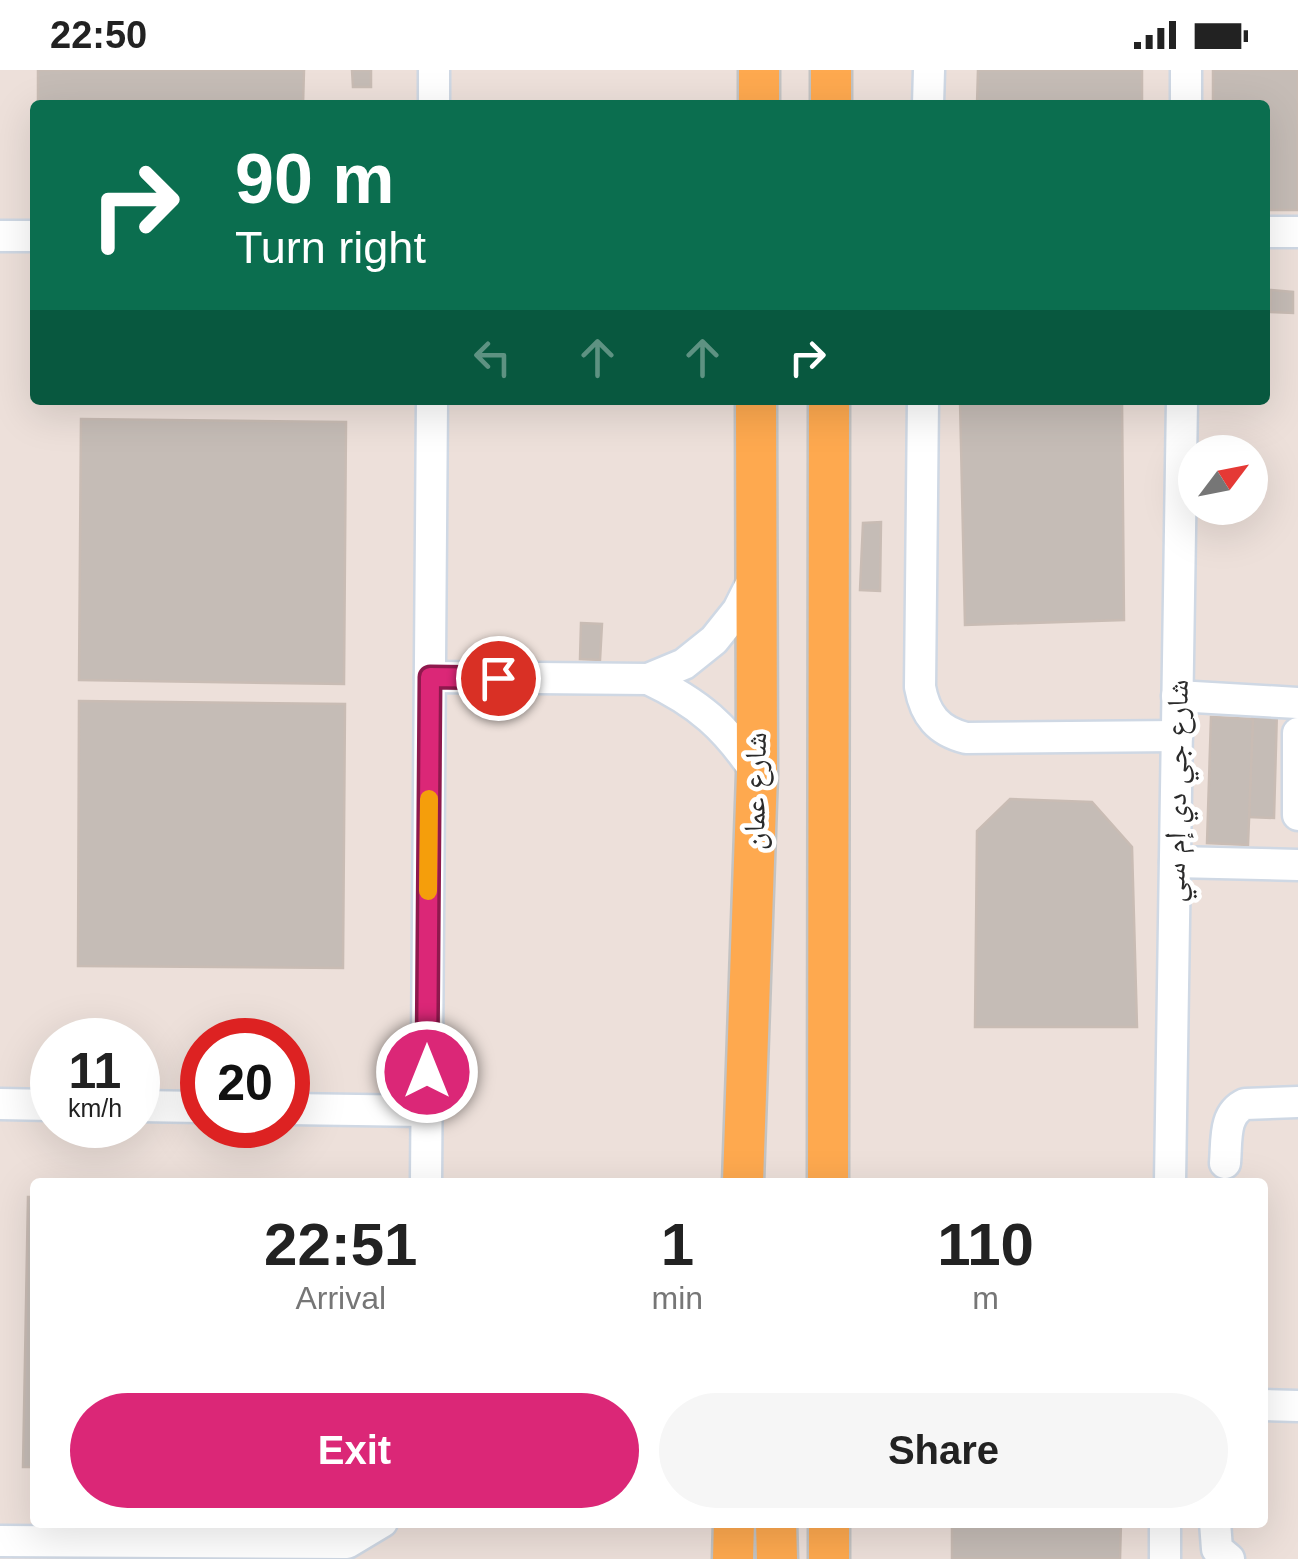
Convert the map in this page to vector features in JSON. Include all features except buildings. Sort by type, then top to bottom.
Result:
[{"type":"main road","points":[[759,70],[759,100]]},
{"type":"main road","points":[[831,100],[832,70]]},
{"type":"main road","name":"شارع عمان","points":[[743,1178],[757,774],[756,405]]},
{"type":"main road","points":[[828,1178],[829,405]]},
{"type":"main road","points":[[733,1559],[734,1528]]},
{"type":"main road","points":[[776,1528],[776,1559]]},
{"type":"main road","points":[[828,1528],[828,1559]]},
{"type":"street","points":[[434,70],[434,100]]},
{"type":"street","points":[[928,100],[929,70]]},
{"type":"street","points":[[1186,70],[1186,100]]},
{"type":"street","points":[[1270,232],[1298,232]]},
{"type":"street","points":[[0,236],[30,236]]},
{"type":"street","points":[[426,1178],[432,405]]},
{"type":"street","points":[[923,405],[920,687],[929,715],[939,727],[966,738],[1176,736]]},
{"type":"street","name":"شارع جي دي إم سي","points":[[1170,1178],[1182,405]]},
{"type":"street","points":[[430,677],[648,679],[684,664],[714,640],[738,610],[755,575]]},
{"type":"street","points":[[648,679],[681,695],[711,717],[736,743],[757,774]]},
{"type":"street","points":[[1177,696],[1298,703]]},
{"type":"street","points":[[1298,733],[1298,815]]},
{"type":"street","points":[[1175,862],[1298,864]]},
{"type":"street","points":[[1225,1163],[1228,1122],[1237,1107],[1298,1102]]},
{"type":"street","points":[[0,1104],[30,1105]]},
{"type":"street","points":[[310,1109],[426,1111]]},
{"type":"street","points":[[1268,1405],[1298,1406]]},
{"type":"street","points":[[0,1542],[347,1543],[372,1528]]},
{"type":"street","points":[[1165,1559],[1166,1528]]},
{"type":"street","points":[[1215,1528],[1216,1549],[1228,1559]]},
{"type":"slow traffic","points":[[428,891],[429,799]]},
{"type":"route","points":[[427,1072],[430,677],[498,678]]}]
